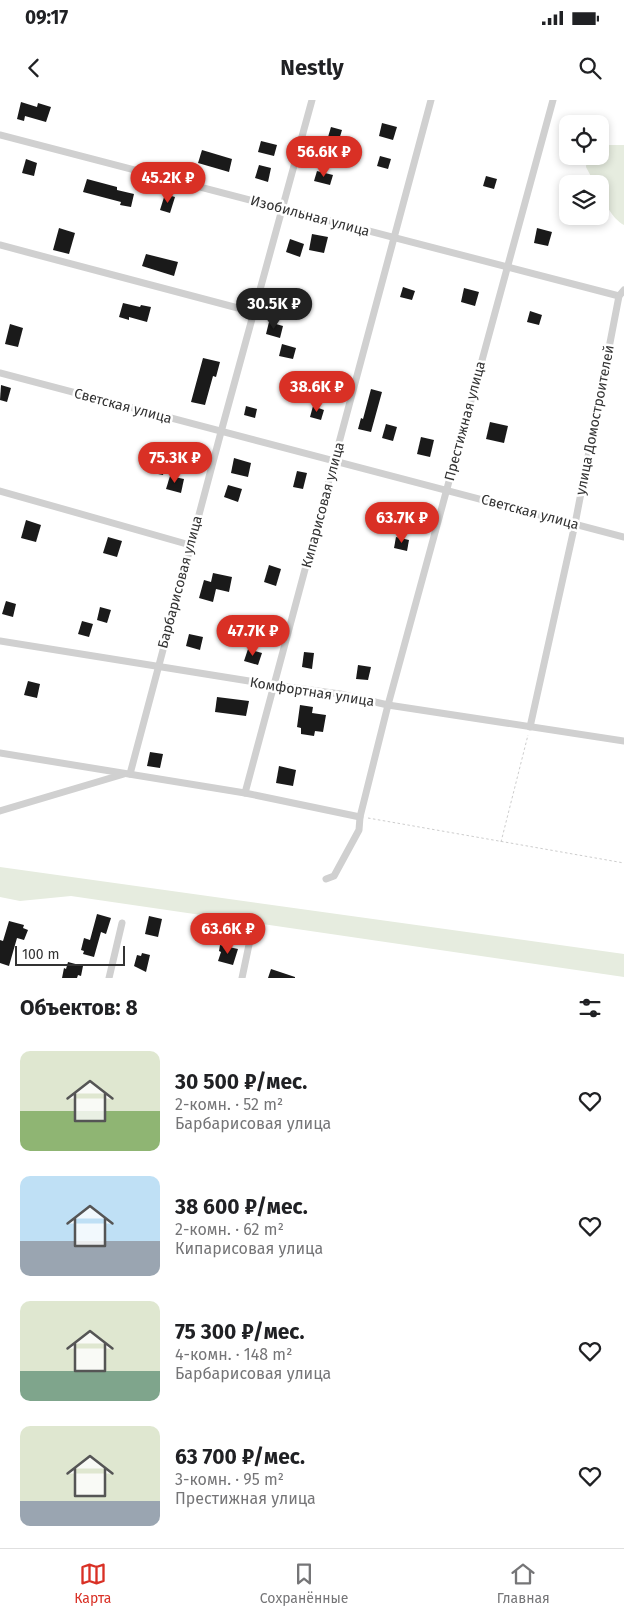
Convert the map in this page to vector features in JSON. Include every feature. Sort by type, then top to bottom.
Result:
[{"type":"street","name":"Барбарисовая улица","points":[[128,774],[312,100]]},
{"type":"street","name":"Кипарисовая улица","points":[[245,793],[431,100]]},
{"type":"street","name":"Престижная улица","points":[[326,879],[334,876],[359,830],[360,817],[388,705],[554,100]]},
{"type":"street","name":"Изобильная улица","points":[[0,135],[508,267],[622,293]]},
{"type":"street","points":[[0,245],[254,312]]},
{"type":"street","name":"улица Домостроителей","points":[[530,727],[575,524],[622,293]]},
{"type":"street","name":"Светская улица","points":[[0,373],[624,537]]},
{"type":"street","points":[[0,491],[190,544]]},
{"type":"street","name":"Комфортная улица","points":[[0,641],[340,694],[388,705],[624,741]]},
{"type":"street","points":[[0,753],[245,793],[360,817]]},
{"type":"street","points":[[0,811],[128,774]]},
{"type":"street","points":[[109,978],[122,923]]},
{"type":"street","points":[[242,978],[250,940]]},
{"type":"path","points":[[501,842],[530,727]]},
{"type":"path","points":[[360,817],[624,864]]},
{"type":"shaded area","points":[[609,145],[624,145],[624,225],[615,218],[609,209],[609,175],[590,175],[586,165],[609,165]]},
{"type":"shaded area","points":[[0,867],[624,954],[624,977],[71,896],[20,901],[0,897]]},
{"type":"building","points":[[21,102],[37,107],[38,103],[51,107],[46,122],[25,116],[24,121],[17,119]]},
{"type":"building","points":[[382,123],[397,127],[393,140],[379,136]]},
{"type":"building","points":[[331,127],[342,130],[339,140],[328,137]]},
{"type":"building","points":[[261,141],[277,145],[274,156],[258,152]]},
{"type":"building","points":[[318,145],[329,148],[326,158],[315,155]]},
{"type":"building","points":[[202,150],[232,159],[229,172],[198,163]]},
{"type":"building","points":[[380,156],[391,159],[388,169],[377,166]]},
{"type":"building","points":[[26,159],[37,163],[34,176],[22,173]]},
{"type":"building","points":[[259,165],[271,168],[268,182],[255,178]]},
{"type":"building","points":[[317,171],[333,175],[330,185],[314,181]]},
{"type":"building","points":[[486,176],[497,179],[494,189],[483,186]]},
{"type":"building","points":[[87,179],[134,194],[131,207],[120,205],[121,202],[83,192]]},
{"type":"building","points":[[165,194],[175,197],[170,213],[160,210]]},
{"type":"building","points":[[59,228],[75,233],[69,254],[53,250]]},
{"type":"building","points":[[537,228],[552,232],[548,246],[534,243]]},
{"type":"building","points":[[312,234],[328,237],[324,253],[309,250]]},
{"type":"building","points":[[290,239],[304,244],[300,257],[286,252]]},
{"type":"building","points":[[146,254],[178,262],[174,276],[142,266]]},
{"type":"building","points":[[403,287],[415,291],[412,300],[400,297]]},
{"type":"building","points":[[464,288],[479,292],[475,306],[461,302]]},
{"type":"building","points":[[275,296],[286,299],[283,310],[272,307]]},
{"type":"building","points":[[123,303],[140,307],[141,305],[151,307],[147,322],[129,317],[129,320],[119,317]]},
{"type":"building","points":[[530,311],[542,315],[539,325],[527,322]]},
{"type":"building","points":[[269,322],[283,326],[280,338],[266,334]]},
{"type":"building","points":[[10,324],[23,328],[18,347],[5,344]]},
{"type":"building","points":[[282,344],[296,348],[293,359],[279,356]]},
{"type":"building","points":[[203,358],[220,362],[216,377],[213,376],[205,405],[191,402]]},
{"type":"building","points":[[1,385],[11,388],[7,402],[0,400]]},
{"type":"building","points":[[371,389],[382,392],[371,432],[358,429],[361,418],[363,419]]},
{"type":"building","points":[[246,406],[257,409],[255,418],[244,415]]},
{"type":"building","points":[[313,406],[324,410],[321,420],[310,417]]},
{"type":"building","points":[[490,422],[508,426],[504,443],[486,439]]},
{"type":"building","points":[[386,424],[397,427],[393,441],[382,438]]},
{"type":"building","points":[[421,437],[434,440],[430,457],[417,454]]},
{"type":"building","points":[[152,458],[166,462],[163,475],[148,472]]},
{"type":"building","points":[[234,458],[251,463],[248,477],[231,473]]},
{"type":"building","points":[[297,471],[307,473],[303,489],[293,487]]},
{"type":"building","points":[[170,476],[184,479],[181,493],[166,489]]},
{"type":"building","points":[[228,485],[242,489],[238,502],[224,497]]},
{"type":"building","points":[[26,520],[41,525],[36,542],[21,538]]},
{"type":"building","points":[[108,537],[122,541],[117,557],[103,553]]},
{"type":"building","points":[[396,537],[409,540],[407,551],[394,548]]},
{"type":"building","points":[[269,565],[281,569],[276,586],[264,582]]},
{"type":"building","points":[[213,573],[232,577],[229,592],[216,589],[213,602],[199,598],[204,580],[211,582]]},
{"type":"building","points":[[6,601],[16,604],[13,617],[2,614]]},
{"type":"building","points":[[100,607],[111,610],[107,623],[97,620]]},
{"type":"building","points":[[82,621],[93,624],[89,637],[78,634]]},
{"type":"building","points":[[189,634],[203,637],[200,650],[186,646]]},
{"type":"building","points":[[248,649],[262,653],[258,665],[244,661]]},
{"type":"building","points":[[304,652],[314,653],[312,669],[302,667]]},
{"type":"building","points":[[358,665],[371,667],[368,680],[356,679]]},
{"type":"building","points":[[28,681],[40,684],[37,698],[24,695]]},
{"type":"building","points":[[217,697],[249,701],[246,716],[215,712]]},
{"type":"building","points":[[300,705],[313,707],[312,713],[326,715],[323,732],[315,731],[314,736],[301,734],[301,728],[297,727]]},
{"type":"building","points":[[150,752],[163,754],[160,768],[147,766]]},
{"type":"building","points":[[279,766],[296,770],[293,786],[276,783]]},
{"type":"building","points":[[97,914],[111,918],[106,934],[101,932],[94,957],[83,954],[84,951],[81,950],[84,938],[90,940]]},
{"type":"building","points":[[149,916],[162,919],[158,937],[145,934]]},
{"type":"building","points":[[9,921],[24,925],[23,928],[28,930],[24,940],[17,938],[9,966],[0,963],[0,940],[3,941]]},
{"type":"building","points":[[220,945],[238,949],[233,965],[218,961],[221,952],[219,951]]},
{"type":"building","points":[[142,953],[150,955],[146,972],[134,966],[137,955],[141,956]]},
{"type":"building","points":[[68,962],[83,966],[81,976],[78,975],[77,978],[62,978],[64,968],[66,969]]},
{"type":"building","points":[[271,969],[295,977],[295,978],[268,978]]}]
